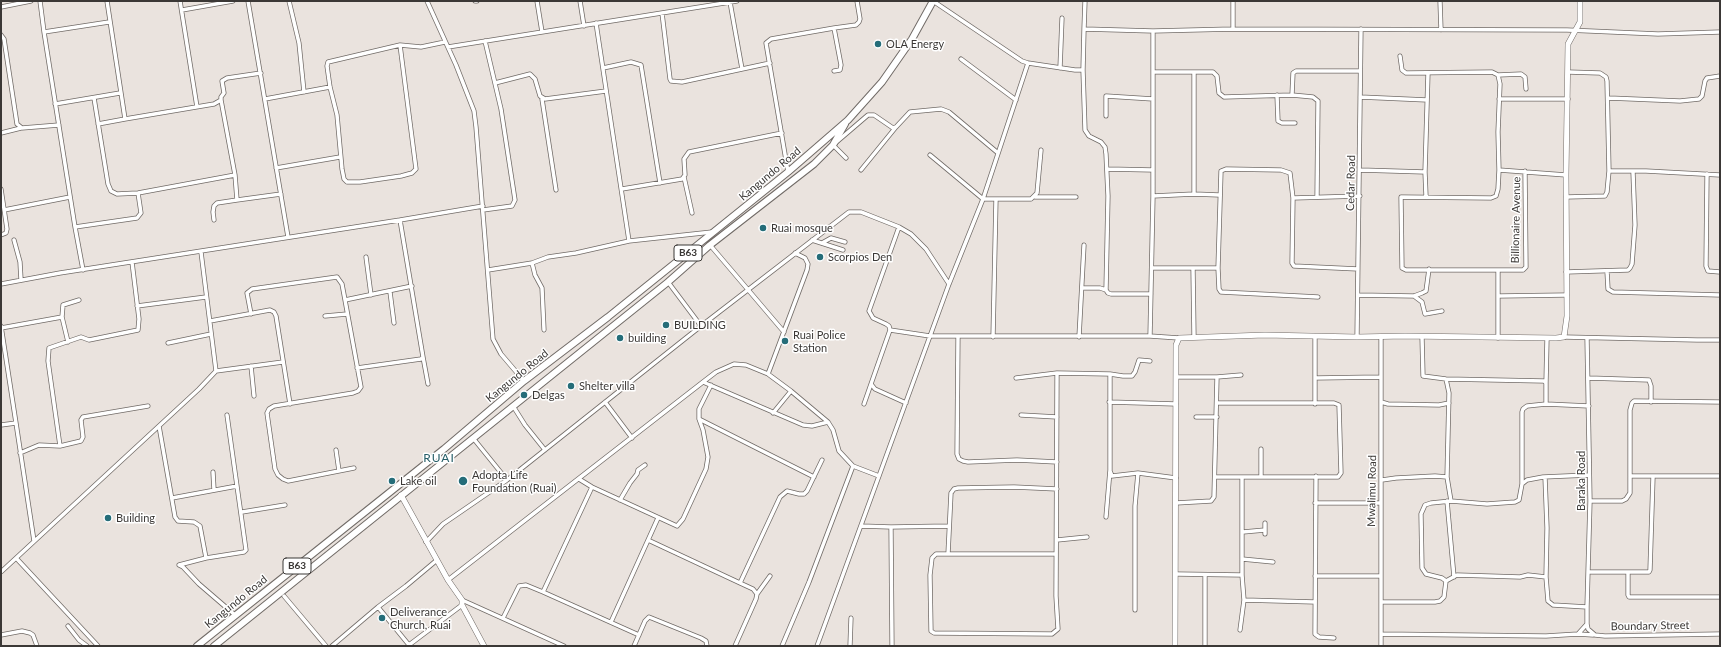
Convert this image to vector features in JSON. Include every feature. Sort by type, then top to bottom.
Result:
[{"type":"highway","name":"Kangundo Road","points":[[197,646],[444,449],[524,381],[715,232],[806,157],[848,120],[893,68],[933,1]]},
{"type":"highway","name":"Kangundo Road","points":[[214,646],[668,282],[710,245],[814,164],[833,145],[848,120]]},
{"type":"highway","points":[[806,157],[812,160],[814,164]]},
{"type":"highway","points":[[508,395],[514,405]]},
{"type":"street","points":[[1,7],[31,1]]},
{"type":"street","points":[[40,1],[55,104],[83,270]]},
{"type":"street","points":[[107,1],[125,119]]},
{"type":"street","points":[[180,1],[197,107]]},
{"type":"street","points":[[182,10],[233,1]]},
{"type":"street","points":[[248,1],[288,237]]},
{"type":"street","points":[[289,1],[298,43],[304,92]]},
{"type":"street","points":[[427,1],[469,95],[474,111],[493,339],[501,354],[524,381]]},
{"type":"street","points":[[537,1],[542,32]]},
{"type":"street","points":[[580,1],[584,26]]},
{"type":"street","points":[[707,1],[708,6]]},
{"type":"street","points":[[448,47],[737,1]]},
{"type":"street","points":[[788,172],[766,46],[768,40],[856,25],[860,19],[857,1]]},
{"type":"street","points":[[933,1],[1028,64],[1083,70]]},
{"type":"street","points":[[1085,1],[1083,70],[1085,130],[1089,136],[1101,142],[1105,147],[1107,169],[1106,290]]},
{"type":"street","points":[[1233,1],[1233,29]]},
{"type":"street","points":[[1440,1],[1441,30]]},
{"type":"street","points":[[1564,337],[1567,316],[1566,175],[1568,44],[1580,22],[1580,1]]},
{"type":"street","points":[[730,2],[742,69]]},
{"type":"street","points":[[662,13],[670,79],[672,81],[682,82],[770,63]]},
{"type":"street","points":[[1060,68],[1062,18]]},
{"type":"street","points":[[44,32],[109,22]]},
{"type":"street","points":[[596,23],[629,241]]},
{"type":"street","points":[[834,28],[841,65],[840,70],[834,71]]},
{"type":"street","points":[[1084,29],[1153,31],[1233,29],[1361,29],[1658,34],[1720,32]]},
{"type":"street","name":"Cedar Road","points":[[1357,337],[1361,29]]},
{"type":"street","points":[[1150,336],[1153,196],[1153,31]]},
{"type":"street","points":[[1,36],[4,39],[16,122],[22,128]]},
{"type":"street","points":[[1,284],[288,237],[483,208],[512,206],[515,200],[501,109],[485,41]]},
{"type":"street","points":[[400,45],[416,169],[407,175],[368,182],[345,181],[340,157],[337,115],[330,87],[327,66],[328,62],[400,45],[421,47],[445,42]]},
{"type":"street","points":[[1400,56],[1403,72],[1492,72],[1498,75],[1522,74],[1525,77],[1526,89]]},
{"type":"street","points":[[961,59],[1016,100]]},
{"type":"street","points":[[603,68],[631,62],[642,65],[660,183]]},
{"type":"street","points":[[818,646],[949,284],[983,199],[1028,64]]},
{"type":"street","points":[[1292,95],[1293,73],[1360,71]]},
{"type":"street","points":[[1153,72],[1194,72],[1216,74],[1219,93],[1224,97],[1277,95],[1313,97],[1318,101],[1318,197]]},
{"type":"street","points":[[1194,72],[1194,194]]},
{"type":"street","points":[[1566,197],[1605,196],[1607,192],[1609,171],[1609,98],[1607,81],[1604,75],[1600,73],[1568,72]]},
{"type":"street","points":[[238,200],[235,175],[221,100],[224,93],[222,81],[227,78],[261,73]]},
{"type":"street","points":[[1428,73],[1425,172],[1426,196],[1494,197],[1498,189],[1499,170],[1500,84],[1498,75]]},
{"type":"street","points":[[495,82],[530,74],[535,79],[542,99],[556,190]]},
{"type":"street","points":[[1609,98],[1680,101],[1699,99],[1702,96],[1704,80],[1706,78],[1720,76]]},
{"type":"street","points":[[265,99],[330,87]]},
{"type":"street","points":[[542,99],[606,91]]},
{"type":"street","points":[[55,104],[120,93]]},
{"type":"street","points":[[1277,95],[1278,121],[1282,123],[1295,123]]},
{"type":"street","points":[[1106,116],[1106,96],[1153,99]]},
{"type":"street","points":[[1360,97],[1427,100]]},
{"type":"street","points":[[94,98],[108,184],[111,192],[117,194],[138,193],[235,175]]},
{"type":"street","points":[[1499,99],[1568,99]]},
{"type":"street","points":[[98,124],[214,104],[221,100]]},
{"type":"street","points":[[861,170],[910,112],[944,109],[998,152]]},
{"type":"street","points":[[846,158],[833,145],[871,114],[874,114],[890,127],[896,127]]},
{"type":"street","points":[[1,133],[22,128],[59,125]]},
{"type":"street","points":[[692,214],[684,177],[684,159],[689,152],[782,133]]},
{"type":"street","points":[[1035,197],[1037,194],[1041,150]]},
{"type":"street","points":[[930,155],[983,199],[1076,197]]},
{"type":"street","points":[[276,168],[340,157]]},
{"type":"street","points":[[1107,169],[1153,170]]},
{"type":"street","points":[[1318,297],[1224,294],[1219,290],[1219,195],[1220,173],[1223,169],[1281,170],[1288,172],[1291,175],[1293,198],[1292,263],[1294,266],[1358,270]]},
{"type":"street","points":[[1360,170],[1425,172]]},
{"type":"street","points":[[1499,170],[1566,175]]},
{"type":"street","name":"Billionaire Avenue","points":[[1426,196],[1402,196],[1400,198],[1401,266],[1406,270],[1429,269],[1519,271],[1526,267],[1525,171]]},
{"type":"street","points":[[1609,171],[1720,175]]},
{"type":"street","points":[[1566,272],[1628,270],[1632,264],[1635,225],[1633,172]]},
{"type":"street","points":[[1707,174],[1706,266],[1708,271],[1720,272]]},
{"type":"street","points":[[622,189],[682,179],[684,177]]},
{"type":"street","points":[[1,189],[7,229],[5,234],[1,235]]},
{"type":"street","points":[[75,227],[137,218],[141,213],[138,193]]},
{"type":"street","points":[[214,220],[212,212],[214,206],[218,203],[281,194]]},
{"type":"street","points":[[1153,196],[1194,194],[1219,195]]},
{"type":"street","points":[[1293,198],[1360,196]]},
{"type":"street","points":[[4,210],[70,197]]},
{"type":"street","points":[[993,337],[996,199]]},
{"type":"street","points":[[426,542],[443,524],[507,480],[701,326],[849,212],[861,212],[899,227],[918,240],[949,284]]},
{"type":"street","points":[[400,220],[428,384]]},
{"type":"street","points":[[864,404],[890,330],[889,326],[873,318],[869,311],[899,227]]},
{"type":"street","points":[[488,270],[629,241],[715,232]]},
{"type":"street","points":[[822,243],[831,238],[846,242]]},
{"type":"street","points":[[14,240],[20,262],[21,280]]},
{"type":"street","points":[[812,240],[843,250]]},
{"type":"street","points":[[710,245],[784,332]]},
{"type":"street","points":[[1080,337],[1084,245]]},
{"type":"street","points":[[1,572],[17,559],[34,541],[160,426],[210,379],[216,371],[201,252]]},
{"type":"street","points":[[768,374],[808,264],[805,258],[795,253]]},
{"type":"street","points":[[366,257],[371,295]]},
{"type":"street","points":[[60,446],[48,355],[49,348],[81,337],[89,340],[138,330],[132,262]]},
{"type":"street","points":[[532,262],[535,275],[542,288],[544,330]]},
{"type":"street","points":[[1152,268],[1218,268]]},
{"type":"street","points":[[1193,268],[1194,337]]},
{"type":"street","points":[[1358,295],[1414,296],[1426,291],[1429,269]]},
{"type":"street","points":[[1498,270],[1498,338]]},
{"type":"street","points":[[1607,271],[1608,289],[1613,292],[1720,295]]},
{"type":"street","points":[[251,314],[248,294],[252,289],[337,277],[342,284],[361,387],[358,391],[271,407],[267,413],[273,457],[278,475],[283,479],[288,480],[354,468]]},
{"type":"street","points":[[668,282],[701,326]]},
{"type":"street","points":[[345,300],[390,292],[412,286]]},
{"type":"street","points":[[1082,288],[1100,288],[1111,294],[1151,294]]},
{"type":"street","points":[[390,292],[394,323]]},
{"type":"street","points":[[1499,296],[1567,295]]},
{"type":"street","points":[[1414,296],[1422,302],[1424,312],[1426,314],[1442,311]]},
{"type":"street","points":[[137,306],[206,297]]},
{"type":"street","points":[[68,342],[62,316],[63,305],[78,300]]},
{"type":"street","points":[[210,321],[270,310],[275,314],[290,404]]},
{"type":"street","points":[[325,316],[347,314]]},
{"type":"street","points":[[34,541],[16,423],[3,352],[1,327],[62,316]]},
{"type":"street","points":[[890,330],[930,336],[993,337],[1150,336],[1179,338],[1265,335],[1498,338],[1564,337],[1720,340]]},
{"type":"street","points":[[168,342],[212,334]]},
{"type":"street","points":[[958,336],[957,454],[959,459],[968,462],[1017,460],[1057,462]]},
{"type":"street","points":[[1315,336],[1315,404]]},
{"type":"street","name":"Mwalimu Road","points":[[1381,646],[1382,337]]},
{"type":"street","points":[[1422,337],[1423,376],[1446,379],[1541,381],[1546,383]]},
{"type":"street","points":[[1175,646],[1176,345],[1179,338]]},
{"type":"street","points":[[1546,404],[1547,338]]},
{"type":"street","name":"Baraka Road","points":[[1587,338],[1589,378],[1590,501],[1587,624]]},
{"type":"street","points":[[357,368],[421,359],[423,357]]},
{"type":"street","points":[[1016,378],[1058,373],[1132,376],[1139,360],[1150,361]]},
{"type":"street","points":[[216,371],[283,362]]},
{"type":"street","points":[[448,580],[703,382],[722,369],[734,364],[746,366],[768,374],[791,391],[828,422],[833,430],[839,451],[853,466],[879,476]]},
{"type":"street","points":[[251,366],[254,396]]},
{"type":"street","points":[[1056,554],[936,554],[932,560],[930,629],[934,633],[1053,633],[1058,629],[1056,540],[1058,373]]},
{"type":"street","points":[[1106,517],[1110,470],[1110,374]]},
{"type":"street","points":[[1176,377],[1217,377],[1241,374]]},
{"type":"street","points":[[1176,503],[1199,502],[1213,499],[1215,477],[1217,377]]},
{"type":"street","points":[[1315,378],[1381,377]]},
{"type":"street","points":[[1589,378],[1649,380],[1651,386],[1651,402]]},
{"type":"street","points":[[1446,379],[1448,385],[1449,403],[1447,477],[1454,577]]},
{"type":"street","points":[[703,382],[809,427],[828,422]]},
{"type":"street","points":[[871,384],[875,389],[906,402]]},
{"type":"street","points":[[579,479],[592,487],[675,526],[680,524],[706,469],[708,457],[707,444],[699,419],[699,409],[711,385]]},
{"type":"street","points":[[773,413],[791,391]]},
{"type":"street","points":[[1590,501],[1622,501],[1626,499],[1630,493],[1631,405],[1634,401],[1720,402]]},
{"type":"street","points":[[605,402],[632,438]]},
{"type":"street","points":[[1109,402],[1176,404]]},
{"type":"street","points":[[1382,402],[1388,404],[1424,405],[1449,403]]},
{"type":"street","points":[[1215,477],[1338,477],[1341,473],[1340,406],[1334,403],[1217,403]]},
{"type":"street","points":[[1446,581],[1444,579],[1426,574],[1422,568],[1421,514],[1425,505],[1449,501],[1487,504],[1515,502],[1519,500],[1522,484],[1522,412],[1527,406],[1546,404],[1589,406]]},
{"type":"street","points":[[514,405],[525,426],[546,450]]},
{"type":"street","points":[[20,453],[39,445],[60,446],[81,441],[83,437],[81,420],[83,417],[148,406]]},
{"type":"street","points":[[227,415],[242,512],[246,551],[206,558],[179,565],[235,615]]},
{"type":"street","points":[[1021,416],[1057,417]]},
{"type":"street","points":[[1196,417],[1216,417]]},
{"type":"street","points":[[699,419],[814,476]]},
{"type":"street","points":[[1,425],[16,423]]},
{"type":"street","points":[[160,426],[174,517],[176,520],[194,522],[200,526],[206,558]]},
{"type":"street","points":[[473,438],[507,480]]},
{"type":"street","points":[[1261,449],[1261,476]]},
{"type":"street","points":[[336,450],[338,471]]},
{"type":"street","points":[[740,583],[780,497],[787,492],[804,494],[809,488],[822,460]]},
{"type":"street","points":[[620,500],[637,474],[638,470],[645,465]]},
{"type":"street","points":[[782,646],[809,582],[853,466]]},
{"type":"street","points":[[1110,470],[1112,476],[1138,473],[1176,478]]},
{"type":"street","points":[[213,472],[214,490]]},
{"type":"street","points":[[1135,610],[1135,506],[1138,473]]},
{"type":"street","points":[[1522,484],[1532,479],[1546,477],[1589,475]]},
{"type":"street","points":[[1316,476],[1315,634],[1319,637],[1334,638]]},
{"type":"street","points":[[1382,480],[1435,476],[1447,477]]},
{"type":"street","points":[[1630,476],[1720,476]]},
{"type":"street","points":[[1240,630],[1244,600],[1242,575],[1242,477]]},
{"type":"street","points":[[1546,477],[1546,577],[1550,604],[1587,607]]},
{"type":"street","points":[[1588,572],[1646,573],[1650,570],[1653,477]]},
{"type":"street","points":[[172,498],[237,486]]},
{"type":"street","points":[[543,592],[592,487]]},
{"type":"street","points":[[948,554],[951,493],[954,489],[1014,487],[1057,489]]},
{"type":"street","points":[[401,496],[426,542],[462,602],[484,646]]},
{"type":"street","points":[[1315,503],[1381,503]]},
{"type":"street","points":[[242,512],[285,505]]},
{"type":"street","points":[[611,622],[658,518]]},
{"type":"street","points":[[1243,532],[1265,532],[1265,523]]},
{"type":"street","points":[[861,526],[949,526]]},
{"type":"street","points":[[891,527],[892,646]]},
{"type":"street","points":[[1056,540],[1087,537]]},
{"type":"street","points":[[648,540],[753,589],[757,594]]},
{"type":"street","points":[[17,559],[98,646]]},
{"type":"street","points":[[1242,559],[1273,562]]},
{"type":"street","points":[[332,646],[437,560]]},
{"type":"street","points":[[1628,572],[1629,597],[1720,598]]},
{"type":"street","points":[[1176,574],[1242,575]]},
{"type":"street","points":[[1205,575],[1205,646]]},
{"type":"street","points":[[1446,581],[1454,577],[1520,577],[1528,575],[1546,577]]},
{"type":"street","points":[[735,646],[757,594],[770,576]]},
{"type":"street","points":[[1315,576],[1381,576]]},
{"type":"street","points":[[1381,602],[1410,603],[1440,601],[1444,597],[1446,581]]},
{"type":"street","points":[[502,618],[519,586],[526,585],[611,622],[638,636]]},
{"type":"street","points":[[284,596],[326,646]]},
{"type":"street","points":[[1244,600],[1315,602]]},
{"type":"street","points":[[462,602],[564,646]]},
{"type":"street","points":[[378,607],[409,646],[462,602]]},
{"type":"street","points":[[634,646],[645,621],[649,617],[701,638],[706,641],[707,646]]},
{"type":"street","points":[[850,646],[851,618]]},
{"type":"street","points":[[1578,634],[1587,624]]},
{"type":"street","name":"Boundary Street","points":[[1587,624],[1591,633],[1595,635],[1720,634]]},
{"type":"street","points":[[68,626],[79,640],[87,646]]},
{"type":"street","points":[[1,635],[22,631],[30,633],[33,635],[37,646]]},
{"type":"street","points":[[1381,634],[1546,636],[1578,634],[1595,635]]},
{"type":"place","name":"OLA Energy","points":[[878,44]]},
{"type":"place","name":"Ruai mosque","points":[[763,228]]},
{"type":"place","name":"Scorpios Den","points":[[820,257]]},
{"type":"place","name":"BUILDING","points":[[666,325]]},
{"type":"place","name":"building","points":[[620,338]]},
{"type":"place","name":"Ruai Police Station","points":[[785,341]]},
{"type":"place","name":"Shelter villa","points":[[571,386]]},
{"type":"place","name":"Delgas","points":[[524,395]]},
{"type":"place","name":"Lake oil","points":[[392,481]]},
{"type":"place","name":"Adopta Life Foundation (Ruai)","points":[[463,481]]},
{"type":"place","name":"Building","points":[[108,518]]},
{"type":"place","name":"Deliverance Church, Ruai","points":[[382,618]]},
{"type":"district","name":"RUAI","points":[[439,458]]}]
